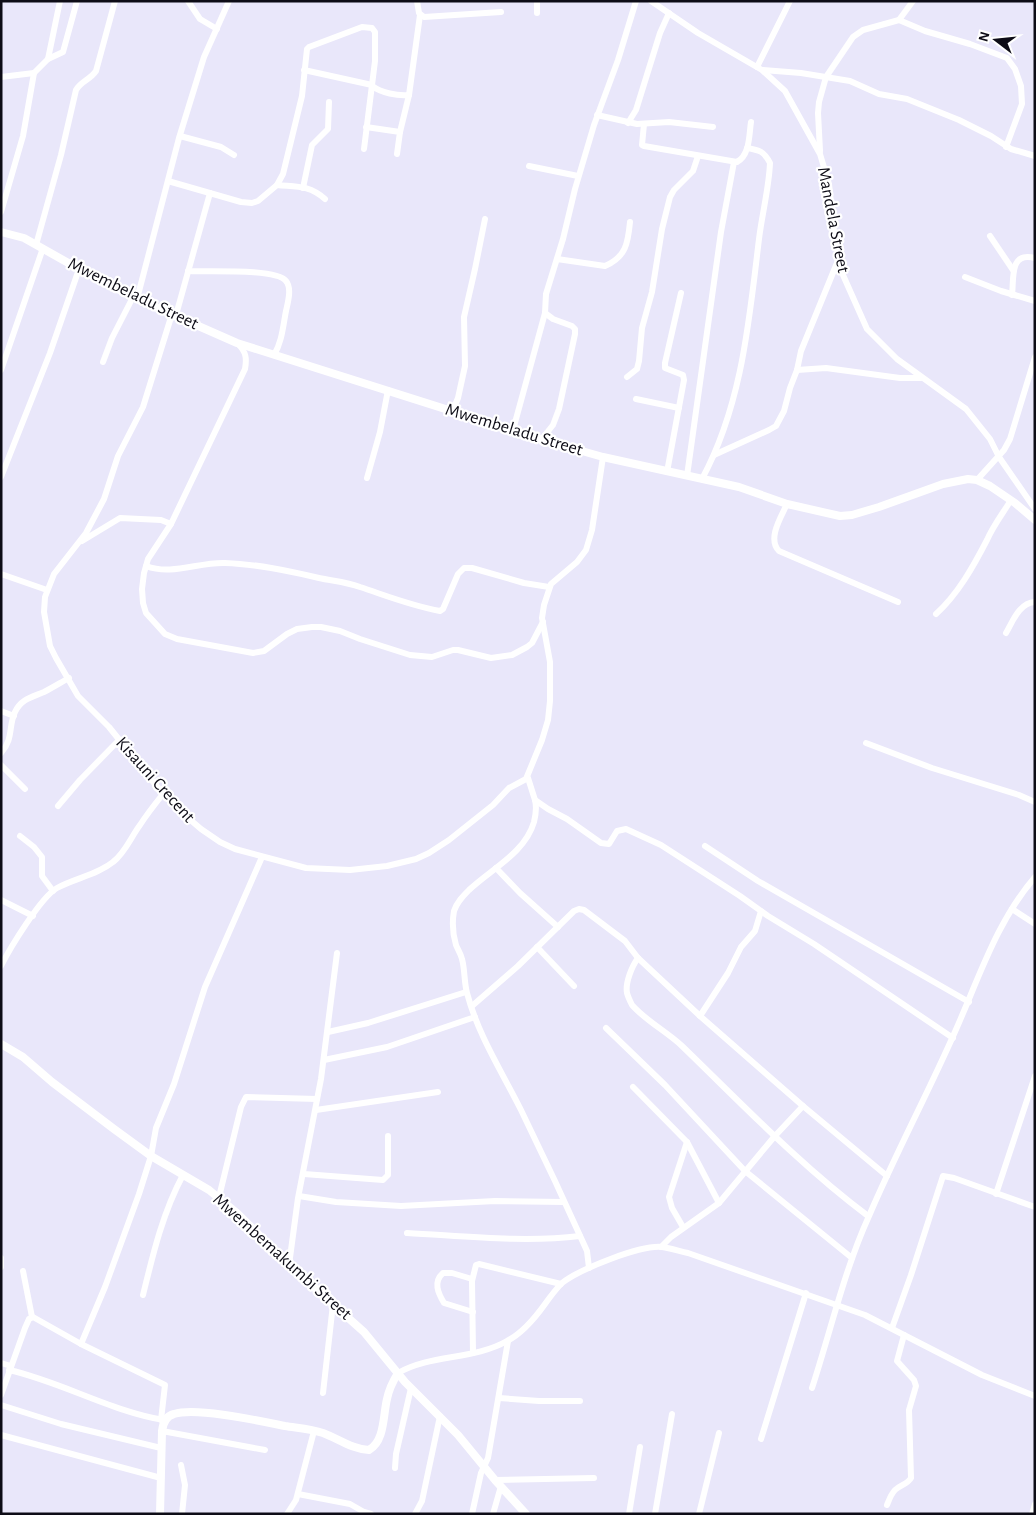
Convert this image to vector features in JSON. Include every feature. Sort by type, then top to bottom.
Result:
[{"type":"street","points":[[48,59],[60,1]]},
{"type":"street","points":[[1,212],[23,136],[34,73],[48,59],[63,52],[77,1]]},
{"type":"street","points":[[1,370],[40,246],[76,90],[80,83],[92,76],[96,71],[115,1]]},
{"type":"street","points":[[188,1],[200,19],[217,29]]},
{"type":"street","points":[[103,362],[112,338],[135,298],[204,57],[229,1]]},
{"type":"street","points":[[397,154],[409,95],[420,15],[417,1]]},
{"type":"street","points":[[537,1],[537,13]]},
{"type":"street","points":[[512,430],[545,313],[546,294],[578,176],[636,1]]},
{"type":"street","name":"Mandela Street","points":[[651,1],[759,69],[785,91],[820,154],[829,184],[834,231],[843,275],[867,329],[897,359],[966,409],[990,439],[999,457],[1035,509]]},
{"type":"street","points":[[790,1],[759,69],[840,78],[859,84],[879,94],[907,100],[959,120],[1006,146],[1021,153],[1035,156]]},
{"type":"street","points":[[820,154],[818,114],[819,102],[826,77],[853,37],[863,30],[899,20],[913,1]]},
{"type":"street","points":[[420,15],[427,17],[501,12]]},
{"type":"street","points":[[628,123],[636,110],[660,33],[669,13]]},
{"type":"street","points":[[899,20],[925,31],[970,44],[1007,58],[1016,69],[1021,86],[1022,104],[1006,146]]},
{"type":"street","points":[[168,181],[241,202],[252,203],[262,198],[277,186],[283,174],[302,96],[306,52],[309,47],[362,28],[372,28],[375,32],[372,86],[364,149]]},
{"type":"street","points":[[304,70],[372,86],[378,90],[399,96],[409,95]]},
{"type":"street","points":[[1,77],[34,73]]},
{"type":"street","points":[[303,188],[312,144],[328,129],[329,102]]},
{"type":"street","points":[[597,116],[628,123],[669,122],[712,127]]},
{"type":"street","points":[[644,124],[642,145],[644,146],[734,162],[741,160],[747,148],[751,122]]},
{"type":"street","points":[[366,127],[400,132]]},
{"type":"street","points":[[180,136],[221,147],[234,155]]},
{"type":"street","points":[[702,479],[714,455],[735,397],[749,324],[770,163],[766,155],[761,151],[747,148]]},
{"type":"street","points":[[627,377],[636,369],[639,361],[642,328],[652,292],[662,229],[670,197],[674,190],[693,171],[698,156]]},
{"type":"street","points":[[687,476],[721,232],[734,162]]},
{"type":"street","points":[[529,166],[578,176]]},
{"type":"street","points":[[277,186],[316,191],[325,199]]},
{"type":"street","name":"Kisauni Crecent","points":[[210,193],[188,271],[143,407],[122,447],[104,499],[86,533],[54,574],[47,590],[44,612],[47,637],[56,658],[82,701],[109,727],[163,794],[180,811],[212,837],[235,849],[262,857],[306,868],[335,871],[381,866],[416,859],[449,840],[493,805],[509,788],[528,778]]},
{"type":"street","points":[[453,410],[458,398],[464,371],[464,317],[476,269],[485,219]]},
{"type":"street","points":[[557,259],[605,266],[611,263],[625,249],[630,222]]},
{"type":"street","name":"Mwembeladu Street","points":[[1,232],[24,238],[78,269],[135,298],[237,343],[453,410],[542,440],[603,457],[739,487],[787,504],[831,515],[852,514],[879,507],[943,484],[968,479],[977,480]]},
{"type":"street","points":[[990,236],[1013,270]]},
{"type":"street","points":[[1012,295],[1013,270],[1017,261],[1021,257],[1026,256],[1035,258]]},
{"type":"street","points":[[714,455],[776,426],[784,411],[797,370],[801,350],[839,258]]},
{"type":"street","points":[[1,477],[50,353],[78,269]]},
{"type":"street","points":[[188,271],[234,270],[273,275],[286,280],[289,286],[288,299],[279,346],[274,355]]},
{"type":"street","points":[[965,277],[1012,295],[1035,301]]},
{"type":"street","points":[[667,472],[683,375],[668,371],[665,368],[665,363],[681,293]]},
{"type":"street","points":[[542,440],[553,425],[559,409],[572,355],[575,332],[572,326],[553,319],[545,313]]},
{"type":"street","points":[[237,343],[245,352],[247,360],[245,369],[171,524],[146,566],[142,588],[143,603],[146,613],[165,634],[194,643],[252,653],[264,651],[297,629],[321,627],[340,631],[410,655],[432,657],[458,650],[491,658],[512,654],[527,647],[534,639],[543,622]]},
{"type":"street","points":[[1035,357],[1010,439],[999,457],[977,480],[1011,500],[1035,520]]},
{"type":"street","points":[[797,370],[826,368],[900,378],[921,378]]},
{"type":"street","points":[[366,478],[380,432],[388,390]]},
{"type":"street","points":[[636,399],[678,408]]},
{"type":"street","points":[[589,1268],[587,1251],[475,1017],[466,992],[462,958],[454,937],[455,909],[461,898],[484,876],[520,847],[529,833],[536,810],[536,800],[528,778],[547,726],[550,701],[549,656],[543,622],[544,604],[549,587],[577,562],[586,550],[592,530],[603,457]]},
{"type":"street","points":[[936,614],[949,602],[977,561],[1011,500]]},
{"type":"street","points":[[787,504],[773,538],[775,547],[779,551],[898,602]]},
{"type":"street","points":[[77,544],[120,518],[161,520],[171,524]]},
{"type":"street","points":[[146,566],[166,571],[199,564],[224,563],[280,570],[359,586],[409,604],[440,611],[443,609],[458,574],[464,568],[472,568],[524,583],[549,587]]},
{"type":"street","points":[[1,574],[47,590]]},
{"type":"street","points":[[1006,633],[1024,606],[1029,602],[1035,602]]},
{"type":"street","points":[[1,752],[10,740],[14,716],[19,705],[26,699],[45,692],[68,678]]},
{"type":"street","points":[[1,710],[14,716]]},
{"type":"street","points":[[58,806],[118,740]]},
{"type":"street","points":[[866,742],[932,768],[1019,795],[1035,802]]},
{"type":"street","points":[[1,765],[25,789]]},
{"type":"street","points":[[1,966],[16,938],[53,891],[113,863],[163,794]]},
{"type":"street","points":[[536,800],[604,844],[610,842],[618,831],[626,828],[661,845],[814,944],[953,1038]]},
{"type":"street","points":[[20,836],[34,847],[42,857],[42,876],[53,891]]},
{"type":"street","points":[[705,846],[758,881],[969,1002]]},
{"type":"street","points":[[80,1344],[105,1288],[139,1194],[151,1156],[156,1128],[174,1084],[205,988],[262,857]]},
{"type":"street","points":[[496,868],[520,893],[558,927]]},
{"type":"street","points":[[812,1388],[837,1304],[868,1216],[953,1038],[986,957],[1012,909],[1035,877]]},
{"type":"street","points":[[1,900],[33,916]]},
{"type":"street","points":[[1012,909],[1035,924]]},
{"type":"street","points":[[472,1006],[574,911],[584,910],[625,941],[638,958],[700,1016],[887,1176]]},
{"type":"street","points":[[700,1016],[728,973],[741,947],[755,931],[761,911]]},
{"type":"street","points":[[537,947],[574,986]]},
{"type":"street","points":[[289,1265],[299,1196],[324,1060],[337,953]]},
{"type":"street","points":[[638,958],[632,968],[626,990],[632,1005],[681,1045],[774,1136],[868,1216]]},
{"type":"street","points":[[328,1032],[368,1023],[466,992]]},
{"type":"street","points":[[324,1060],[387,1047],[475,1017]]},
{"type":"street","points":[[606,1028],[665,1085],[745,1171],[852,1258]]},
{"type":"street","name":"Mwembemakumbi Street","points":[[1,1044],[23,1057],[71,1097],[151,1156],[219,1197],[289,1265],[364,1332],[411,1388],[440,1416],[526,1514]]},
{"type":"street","points":[[996,1194],[1035,1076]]},
{"type":"street","points":[[633,1087],[687,1142],[719,1203]]},
{"type":"street","points":[[316,1110],[438,1092]]},
{"type":"street","points":[[219,1197],[241,1107],[246,1097],[317,1099]]},
{"type":"street","points":[[661,1247],[683,1227],[719,1203],[774,1136],[803,1106]]},
{"type":"street","points":[[304,1174],[383,1180],[388,1175],[388,1136]]},
{"type":"street","points":[[683,1227],[672,1208],[669,1198],[687,1142]]},
{"type":"street","points":[[143,1294],[156,1243],[183,1175]]},
{"type":"street","points":[[892,1328],[943,1176],[954,1178],[1035,1207]]},
{"type":"street","points":[[299,1196],[336,1202],[401,1206],[495,1201],[564,1202]]},
{"type":"street","points":[[407,1233],[526,1238],[580,1236]]},
{"type":"street","points":[[1,1363],[87,1397],[144,1416],[163,1420],[174,1414],[184,1412],[207,1414],[314,1431],[362,1450],[369,1450],[375,1447],[379,1439],[391,1384],[398,1373],[417,1365],[494,1348],[508,1341],[532,1321],[561,1284],[589,1268],[649,1248],[661,1247],[688,1253],[865,1315],[982,1375],[1035,1396]]},
{"type":"street","points":[[1,1258],[1,1266]]},
{"type":"street","points":[[473,1353],[472,1279],[475,1267],[479,1264],[561,1284]]},
{"type":"street","points":[[1,1395],[24,1328],[32,1317],[23,1271]]},
{"type":"street","points":[[472,1279],[452,1273],[443,1273],[438,1279],[437,1286],[444,1303],[473,1312]]},
{"type":"street","points":[[761,1439],[806,1293]]},
{"type":"street","points":[[323,1393],[333,1304]]},
{"type":"street","points":[[32,1317],[36,1317],[80,1344],[165,1385],[161,1448],[160,1514]]},
{"type":"street","points":[[887,1505],[892,1493],[909,1482],[911,1478],[909,1410],[916,1386],[914,1380],[897,1361],[904,1335]]},
{"type":"street","points":[[472,1514],[483,1466],[488,1458],[508,1341]]},
{"type":"street","points":[[395,1468],[396,1454],[411,1388]]},
{"type":"street","points":[[499,1398],[539,1401],[580,1401]]},
{"type":"street","points":[[1,1405],[61,1424],[161,1448]]},
{"type":"street","points":[[655,1514],[672,1414]]},
{"type":"street","points":[[415,1514],[422,1501],[440,1416]]},
{"type":"street","points":[[162,1431],[265,1450]]},
{"type":"street","points":[[287,1514],[298,1494],[314,1431]]},
{"type":"street","points":[[699,1514],[719,1433]]},
{"type":"street","points":[[1,1435],[161,1478]]},
{"type":"street","points":[[629,1514],[640,1447]]},
{"type":"street","points":[[182,1465],[185,1485],[182,1514]]},
{"type":"street","points":[[493,1514],[498,1483],[594,1478]]},
{"type":"street","points":[[298,1494],[350,1504],[371,1514]]},
{"type":"street","points":[[1032,1514],[1035,1504]]}]
